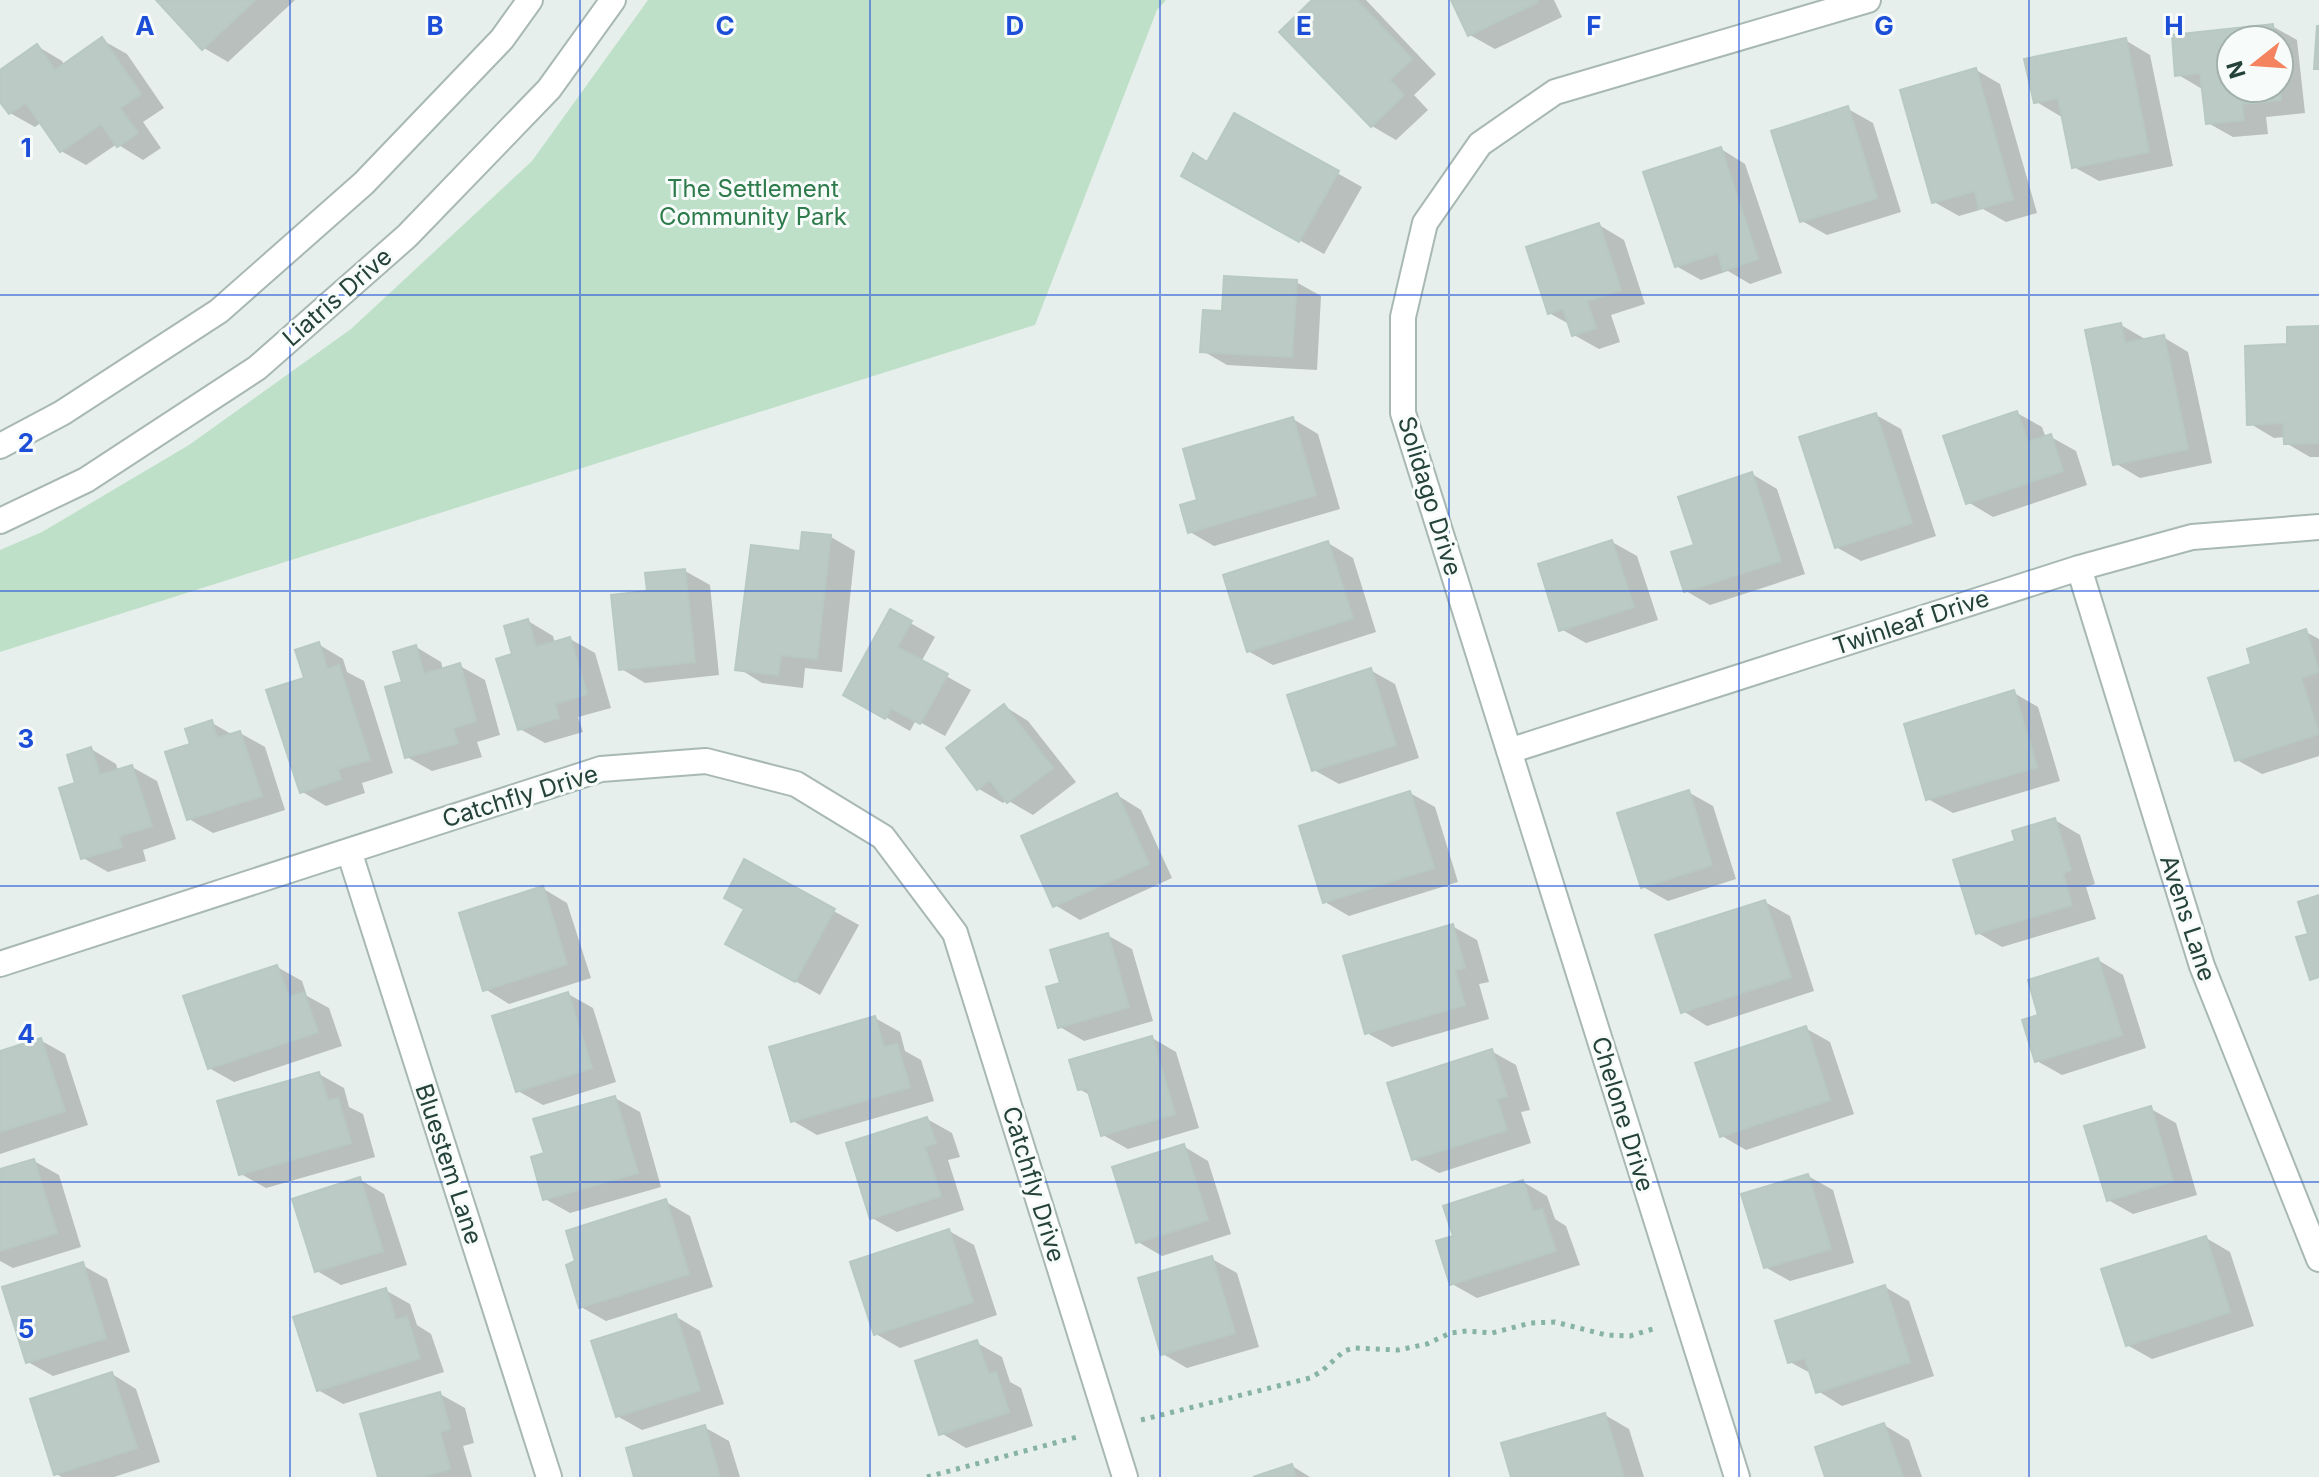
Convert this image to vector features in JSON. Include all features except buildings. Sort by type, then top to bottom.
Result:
[{"type":"street","points":[[0,446],[62,413],[219,311],[364,183],[502,39],[530,0]]},
{"type":"street","name":"Liatris Drive","points":[[0,521],[86,480],[257,368],[407,236],[549,89],[613,0]]},
{"type":"street","name":"Solidago Drive","points":[[1509,751],[1403,413],[1403,317],[1425,223],[1480,144],[1555,92],[1868,0]]},
{"type":"street","name":"Twinleaf Drive","points":[[1509,751],[2079,568],[2192,537],[2319,527]]},
{"type":"street","name":"Avens Lane","points":[[2079,568],[2202,966],[2319,1259]]},
{"type":"street","name":"Chelone Drive","points":[[1509,751],[1737,1477]]},
{"type":"street","name":"Catchfly Drive","points":[[0,964],[601,769],[706,761],[796,784],[883,837],[955,933],[1125,1477]]},
{"type":"street","name":"Bluestem Lane","points":[[349,851],[549,1477]]},
{"type":"path","points":[[927,1477],[1310,1378],[1333,1363],[1336,1356],[1354,1348],[1398,1350],[1427,1344],[1450,1333],[1492,1333],[1531,1323],[1555,1322],[1606,1335],[1630,1336],[1687,1318]]},
{"type":"green space","name":"The Settlement Community Park","points":[[648,0],[1166,0],[1157,10],[1035,325],[0,652],[0,550],[42,532],[189,445],[351,329],[532,161]]}]
